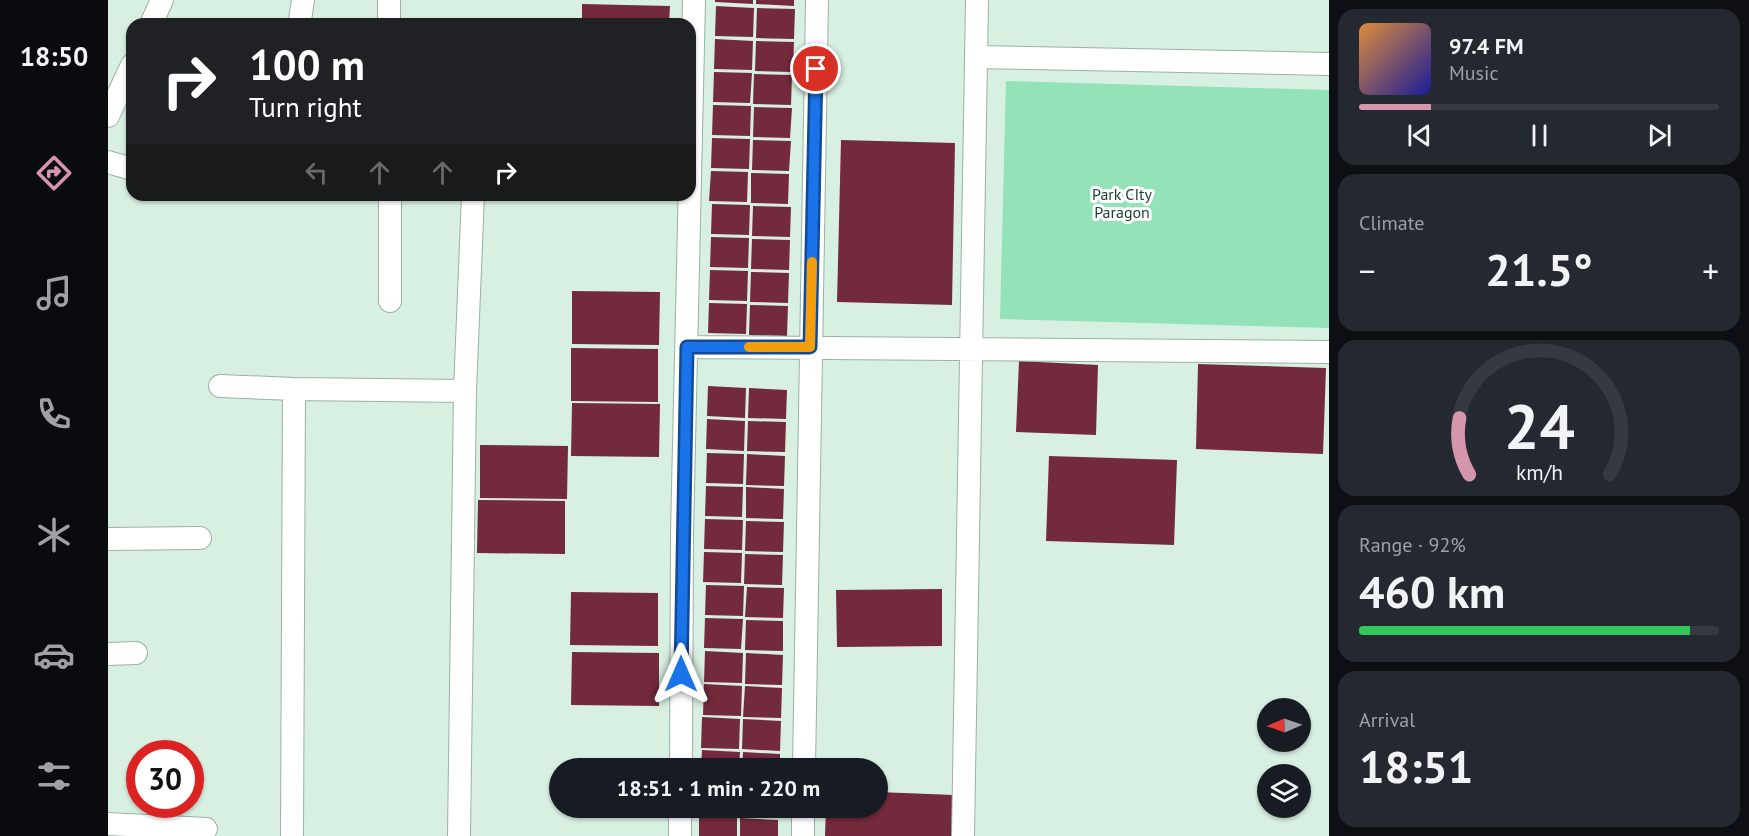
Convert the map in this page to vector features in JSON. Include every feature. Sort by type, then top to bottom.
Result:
[{"type":"street","points":[[154,18],[162,0]]},
{"type":"street","points":[[389,0],[389,18]]},
{"type":"street","points":[[694,0],[694,18]]},
{"type":"street","points":[[804,758],[817,0]]},
{"type":"street","points":[[963,836],[977,0]]},
{"type":"street","points":[[976,57],[1329,64]]},
{"type":"street","points":[[108,116],[126,78]]},
{"type":"street","points":[[108,162],[126,167]]},
{"type":"street","points":[[390,201],[390,301]]},
{"type":"street","points":[[459,836],[465,391],[473,201]]},
{"type":"street","points":[[681,758],[682,534],[689,201]]},
{"type":"street","points":[[687,347],[1329,352]]},
{"type":"street","points":[[220,386],[465,391]]},
{"type":"street","points":[[292,836],[294,389]]},
{"type":"street","points":[[108,539],[200,538]]},
{"type":"street","points":[[108,654],[136,653]]},
{"type":"street","points":[[680,818],[680,836]]},
{"type":"street","points":[[803,818],[803,836]]},
{"type":"street","points":[[108,824],[206,829]]},
{"type":"green space","name":"Park CIty Paragon","points":[[1006,81],[1329,90],[1329,328],[1000,319]]},
{"type":"building","points":[[715,0],[753,0],[753,4],[715,2]]},
{"type":"building","points":[[756,0],[794,0],[794,6],[756,4]]},
{"type":"building","points":[[582,4],[670,6],[669,18],[582,18]]},
{"type":"building","points":[[716,6],[754,8],[753,37],[715,36]]},
{"type":"building","points":[[757,8],[795,9],[794,39],[756,38]]},
{"type":"building","points":[[715,39],[753,41],[752,70],[714,69]]},
{"type":"building","points":[[756,41],[794,42],[793,72],[755,71]]},
{"type":"building","points":[[714,72],[752,73],[750,103],[713,102]]},
{"type":"building","points":[[754,74],[792,75],[791,105],[753,104]]},
{"type":"building","points":[[713,105],[751,106],[750,136],[712,135]]},
{"type":"building","points":[[754,107],[792,108],[790,138],[753,137]]},
{"type":"building","points":[[712,138],[750,139],[749,169],[711,168]]},
{"type":"building","points":[[753,140],[791,141],[789,171],[752,170]]},
{"type":"building","points":[[841,140],[955,143],[952,305],[837,302]]},
{"type":"building","points":[[711,171],[748,172],[747,202],[709,201]]},
{"type":"building","points":[[751,173],[789,174],[788,204],[751,203]]},
{"type":"building","points":[[712,204],[750,205],[749,235],[711,234]]},
{"type":"building","points":[[753,206],[791,207],[790,237],[752,236]]},
{"type":"building","points":[[711,237],[749,238],[748,268],[710,267]]},
{"type":"building","points":[[752,239],[790,240],[789,270],[751,269]]},
{"type":"building","points":[[710,270],[748,271],[747,301],[709,300]]},
{"type":"building","points":[[751,272],[789,273],[788,303],[750,302]]},
{"type":"building","points":[[572,291],[660,292],[659,345],[572,344]]},
{"type":"building","points":[[709,303],[747,304],[746,334],[708,333]]},
{"type":"building","points":[[750,305],[788,306],[787,336],[749,335]]},
{"type":"building","points":[[571,348],[658,349],[658,402],[571,401]]},
{"type":"building","points":[[1019,361],[1098,365],[1096,435],[1016,432]]},
{"type":"building","points":[[1198,364],[1326,368],[1323,454],[1196,449]]},
{"type":"building","points":[[708,386],[746,388],[745,418],[707,416]]},
{"type":"building","points":[[749,388],[787,390],[786,419],[748,418]]},
{"type":"building","points":[[572,403],[660,404],[659,457],[571,456]]},
{"type":"building","points":[[707,419],[745,421],[744,451],[706,449]]},
{"type":"building","points":[[748,421],[786,422],[785,452],[747,451]]},
{"type":"building","points":[[480,445],[568,446],[567,499],[480,498]]},
{"type":"building","points":[[707,453],[744,454],[743,484],[706,483]]},
{"type":"building","points":[[747,454],[785,456],[784,486],[746,485]]},
{"type":"building","points":[[1049,456],[1177,460],[1174,545],[1046,541]]},
{"type":"building","points":[[706,486],[743,487],[742,517],[705,516]]},
{"type":"building","points":[[746,487],[784,489],[783,519],[746,518]]},
{"type":"building","points":[[478,500],[565,501],[565,554],[477,553]]},
{"type":"building","points":[[705,519],[743,520],[742,550],[704,549]]},
{"type":"building","points":[[746,521],[784,522],[783,552],[745,551]]},
{"type":"building","points":[[704,552],[742,553],[741,583],[703,582]]},
{"type":"building","points":[[745,554],[783,555],[782,585],[744,584]]},
{"type":"building","points":[[706,585],[744,586],[743,616],[705,615]]},
{"type":"building","points":[[747,587],[784,588],[783,618],[745,617]]},
{"type":"building","points":[[942,589],[942,646],[837,647],[836,590]]},
{"type":"building","points":[[571,592],[658,593],[658,646],[570,645]]},
{"type":"building","points":[[705,618],[743,619],[741,649],[704,648]]},
{"type":"building","points":[[746,620],[783,621],[783,651],[745,650]]},
{"type":"building","points":[[705,651],[743,653],[742,683],[704,682]]},
{"type":"building","points":[[572,652],[659,653],[659,706],[571,705]]},
{"type":"building","points":[[746,653],[783,655],[782,685],[745,684]]},
{"type":"building","points":[[704,684],[742,686],[741,716],[703,715]]},
{"type":"building","points":[[745,686],[782,688],[781,718],[743,717]]},
{"type":"building","points":[[702,717],[740,719],[739,749],[701,748]]},
{"type":"building","points":[[743,719],[781,721],[780,751],[742,749]]},
{"type":"building","points":[[702,750],[740,752],[740,758],[702,758]]},
{"type":"building","points":[[743,752],[780,754],[780,758],[743,758]]},
{"type":"building","points":[[888,792],[954,795],[953,836],[825,836],[826,818],[888,818]]},
{"type":"building","points":[[699,818],[737,818],[737,836],[699,836]]},
{"type":"building","points":[[740,818],[778,820],[778,836],[740,836]]},
{"type":"slow traffic","points":[[749,347],[810,347],[812,262]]},
{"type":"route","points":[[681,674],[687,347],[810,347],[816,69]]}]
